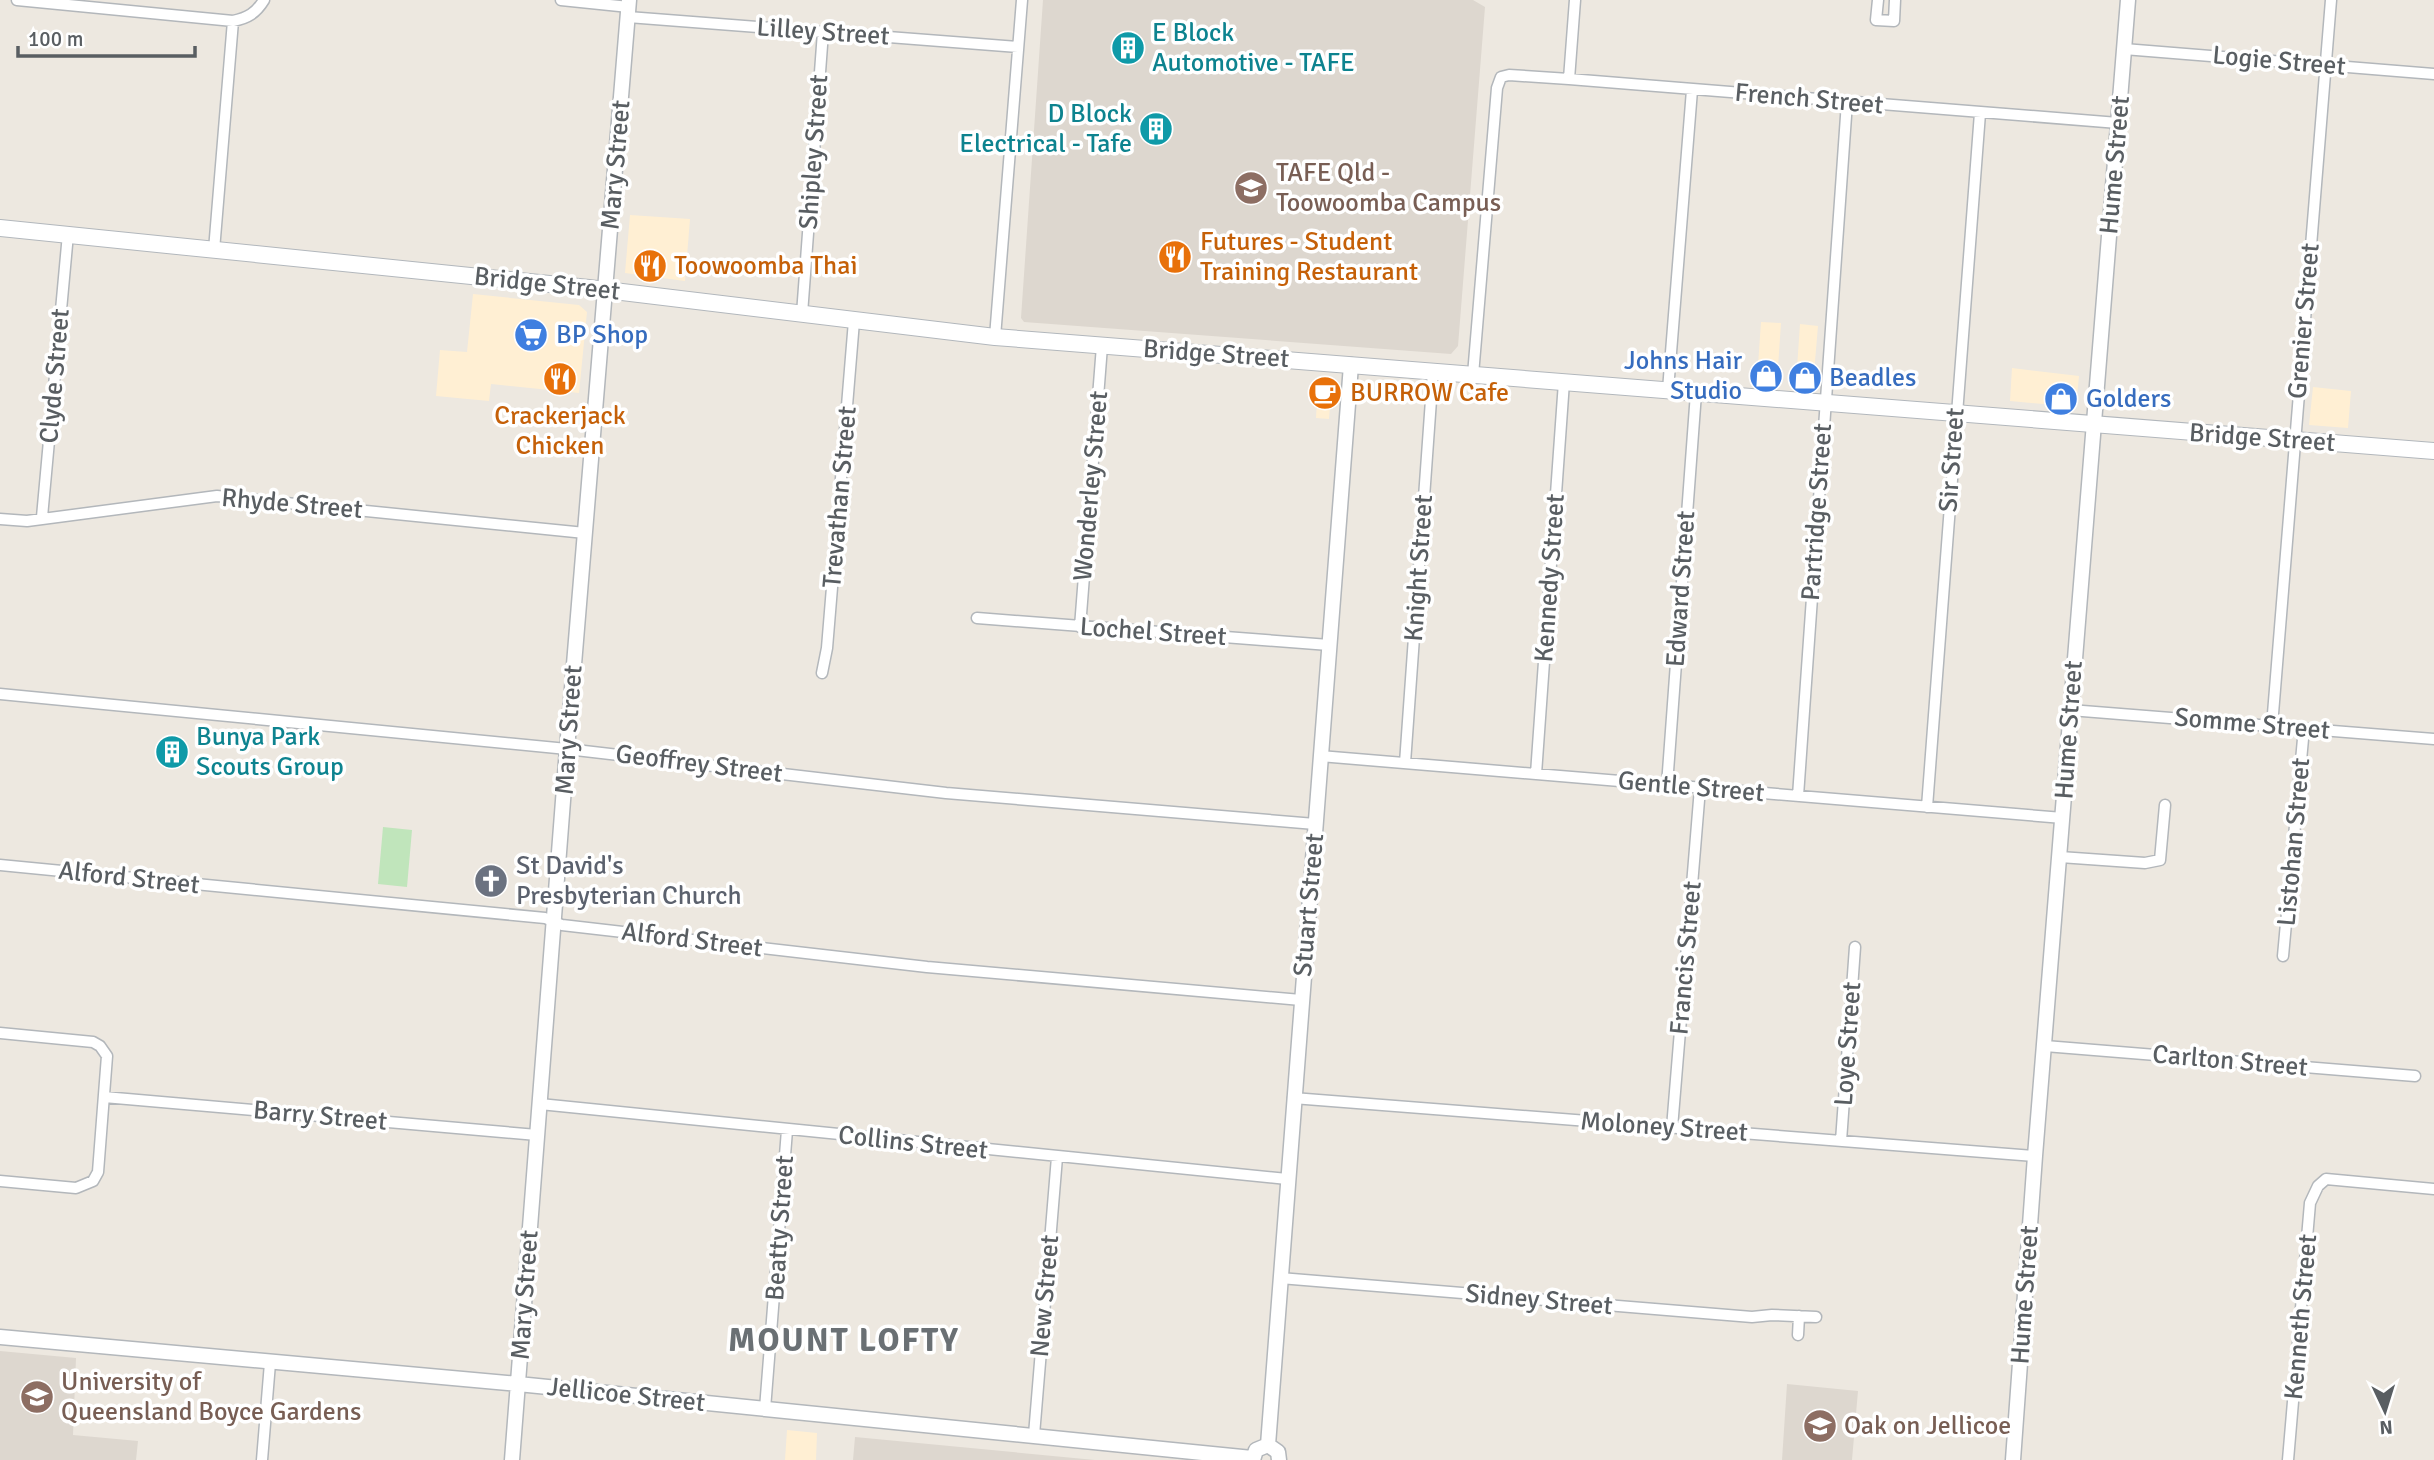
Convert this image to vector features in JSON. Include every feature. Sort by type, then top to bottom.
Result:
[{"type":"main road","name":"Bridge Street","points":[[0,228],[606,290],[995,337],[2434,452]]},
{"type":"street","points":[[17,0],[233,21],[245,19],[254,13],[264,0]]},
{"type":"street","name":"Lilley Street","points":[[561,0],[823,32],[1018,47]]},
{"type":"street","points":[[995,337],[1022,0]]},
{"type":"street","points":[[1569,79],[1575,0]]},
{"type":"street","points":[[1878,0],[1876,20],[1894,21],[1895,0]]},
{"type":"street","name":"Hume Street","points":[[2013,1460],[2128,0]]},
{"type":"street","name":"Grenier Street","points":[[2272,726],[2331,0]]},
{"type":"street","name":"Mary Street","points":[[512,1460],[567,749],[629,8]]},
{"type":"street","points":[[214,250],[233,21]]},
{"type":"street","name":"Shipley Street","points":[[802,314],[823,32]]},
{"type":"street","name":"Logie Street","points":[[2124,49],[2434,74]]},
{"type":"street","name":"French Street","points":[[1474,375],[1497,88],[1501,77],[1509,75],[1569,79],[2118,123]]},
{"type":"street","points":[[1668,390],[1692,90]]},
{"type":"street","name":"Partridge Street","points":[[1798,796],[1847,102]]},
{"type":"street","name":"Sir Street","points":[[1927,807],[1980,113]]},
{"type":"street","name":"Clyde Street","points":[[42,517],[68,234]]},
{"type":"street","name":"Trevathan Street","points":[[822,673],[827,648],[854,321]]},
{"type":"street","name":"Wonderley Street","points":[[1080,627],[1102,346]]},
{"type":"street","name":"Stuart Street","points":[[1268,1445],[1351,365]]},
{"type":"street","name":"Knight Street","points":[[1405,764],[1433,372]]},
{"type":"street","name":"Kennedy Street","points":[[1536,774],[1564,382]]},
{"type":"street","name":"Edward Street","points":[[1667,785],[1696,393]]},
{"type":"street","name":"Rhyde Street","points":[[0,519],[27,521],[205,496],[226,496],[585,533]]},
{"type":"street","name":"Lochel Street","points":[[977,618],[1329,645]]},
{"type":"street","name":"Geoffrey Street","points":[[0,694],[567,749],[946,793],[1315,824]]},
{"type":"street","name":"Somme Street","points":[[2070,710],[2434,739]]},
{"type":"street","name":"Listohan Street","points":[[2283,956],[2304,728]]},
{"type":"street","name":"Gentle Street","points":[[1321,757],[2063,818]]},
{"type":"street","name":"Francis Street","points":[[1672,1128],[1700,788]]},
{"type":"street","points":[[2060,857],[2146,863],[2160,860],[2165,805]]},
{"type":"street","name":"Alford Street","points":[[0,865],[545,918],[562,925],[927,967],[1301,1000]]},
{"type":"street","name":"Loye Street","points":[[1841,1141],[1855,947]]},
{"type":"street","points":[[0,1033],[93,1042],[100,1046],[107,1056],[98,1172],[93,1181],[76,1188],[0,1181]]},
{"type":"street","name":"Carlton Street","points":[[2045,1046],[2415,1076]]},
{"type":"street","name":"Barry Street","points":[[104,1097],[537,1135]]},
{"type":"street","name":"Moloney Street","points":[[1293,1098],[2035,1156]]},
{"type":"street","name":"Collins Street","points":[[540,1104],[1287,1179]]},
{"type":"street","name":"Beatty Street","points":[[765,1409],[787,1130]]},
{"type":"street","name":"New Street","points":[[1034,1435],[1057,1157]]},
{"type":"street","name":"Kenneth Street","points":[[2288,1460],[2310,1203],[2318,1186],[2326,1179],[2434,1189]]},
{"type":"street","name":"Sidney Street","points":[[1280,1278],[1752,1317],[1816,1317]]},
{"type":"street","points":[[1798,1335],[1799,1316]]},
{"type":"street","name":"Jellicoe Street","points":[[0,1337],[518,1384],[1252,1459]]},
{"type":"street","points":[[262,1460],[270,1363]]},
{"type":"street","points":[[1252,1459],[1256,1450],[1268,1445],[1275,1448],[1281,1460]]},
{"type":"shaded area","name":"TAFE Qld - Toowoomba Campus","points":[[1043,0],[1473,0],[1485,7],[1458,346],[1451,354],[1024,322],[1021,318]]},
{"type":"shaded area","points":[[630,215],[690,219],[685,281],[625,273]]},
{"type":"shaded area","points":[[473,294],[579,305],[587,312],[579,393],[491,384],[489,401],[436,396],[440,350],[467,352]]},
{"type":"shaded area","points":[[1761,322],[1781,323],[1777,382],[1757,380]]},
{"type":"shaded area","points":[[1800,324],[1818,326],[1813,385],[1796,383]]},
{"type":"shaded area","points":[[2012,368],[2079,376],[2076,407],[2010,401]]},
{"type":"shaded area","points":[[1318,381],[1332,381],[1329,419],[1316,418]]},
{"type":"shaded area","points":[[2313,387],[2351,391],[2348,428],[2309,425]]},
{"type":"shaded area","name":"University of Queensland Boyce Gardens","points":[[0,1351],[76,1358],[73,1435],[138,1441],[136,1460],[0,1460]]},
{"type":"shaded area","name":"Oak on Jellicoe","points":[[1787,1384],[1858,1391],[1852,1460],[1782,1460]]},
{"type":"shaded area","points":[[787,1430],[817,1433],[816,1460],[785,1460]]},
{"type":"shaded area","points":[[855,1437],[1095,1460],[853,1460]]},
{"type":"green space","points":[[383,827],[412,830],[407,887],[378,884]]},
{"type":"place","name":"E Block Automotive - TAFE","points":[[1128,48]]},
{"type":"place","name":"D Block Electrical - Tafe","points":[[1156,129]]},
{"type":"place","name":"TAFE Qld - Toowoomba Campus","points":[[1251,188]]},
{"type":"place","name":"Futures - Student Training Restaurant","points":[[1175,257]]},
{"type":"place","name":"Toowoomba Thai","points":[[650,266]]},
{"type":"place","name":"BP Shop","points":[[531,335]]},
{"type":"place","name":"Johns Hair Studio","points":[[1766,376]]},
{"type":"place","name":"Beadles","points":[[1805,378]]},
{"type":"place","name":"Crackerjack Chicken","points":[[560,379]]},
{"type":"place","name":"BURROW Cafe","points":[[1325,393]]},
{"type":"place","name":"Golders","points":[[2061,399]]},
{"type":"place","name":"Bunya Park Scouts Group","points":[[172,752]]},
{"type":"place","name":"St David's Presbyterian Church","points":[[491,881]]},
{"type":"place","name":"University of Queensland Boyce Gardens","points":[[37,1397]]},
{"type":"place","name":"Oak on Jellicoe","points":[[1820,1426]]},
{"type":"district","name":"MOUNT LOFTY","points":[[844,1340]]}]
